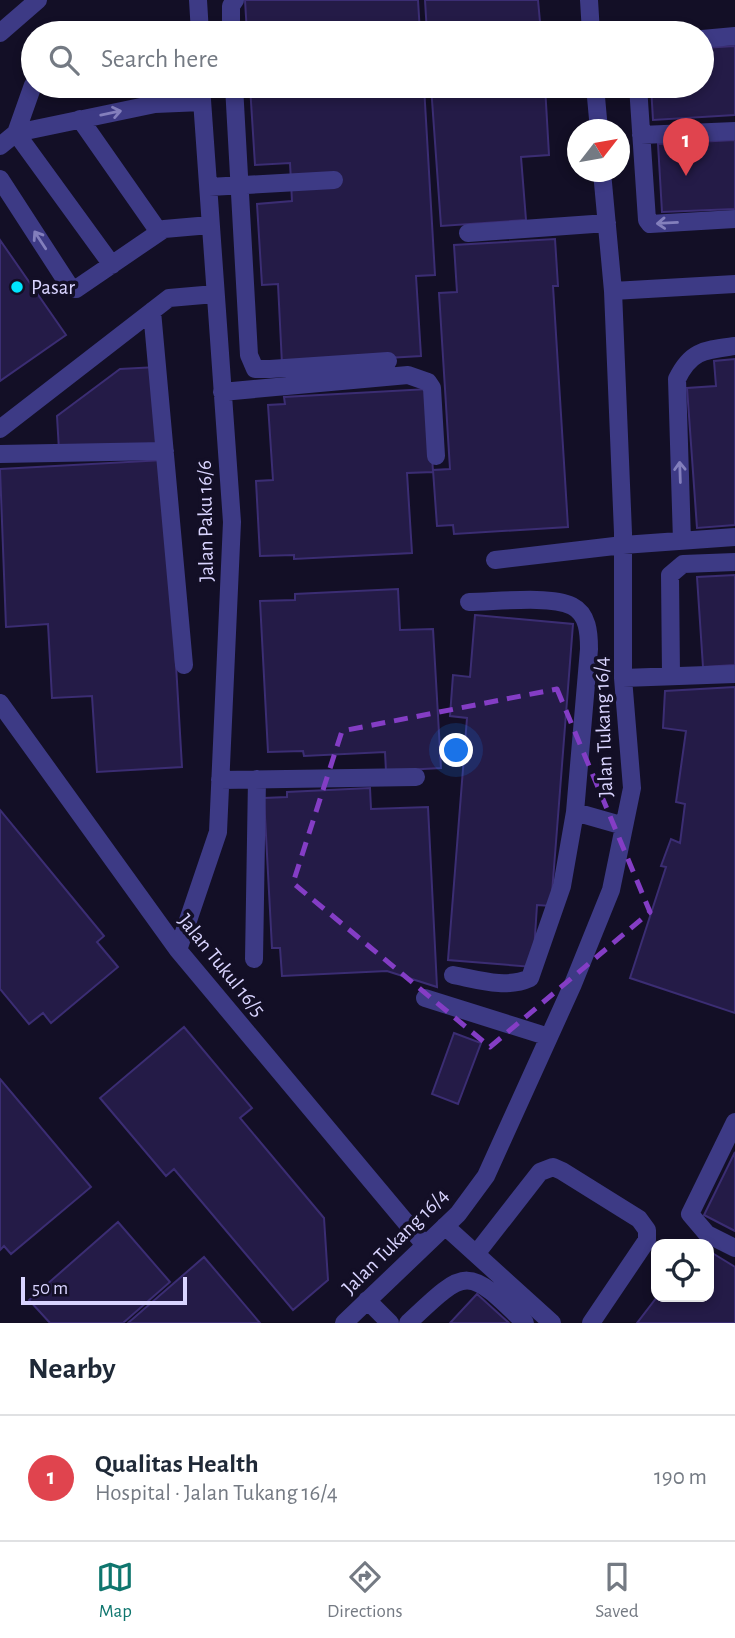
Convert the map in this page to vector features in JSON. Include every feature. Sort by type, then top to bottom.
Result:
[{"type":"street","points":[[0,33],[38,0]]},
{"type":"street","points":[[198,0],[199,21]]},
{"type":"street","points":[[231,21],[231,6],[235,0]]},
{"type":"street","points":[[589,0],[590,21]]},
{"type":"street","points":[[714,38],[735,36]]},
{"type":"street","points":[[16,133],[28,98]]},
{"type":"street","points":[[151,98],[155,104]]},
{"type":"street","points":[[0,146],[16,133],[183,98]]},
{"type":"street","name":"Jalan Paku 16/6","points":[[178,950],[218,832],[232,522],[202,98]]},
{"type":"street","points":[[235,98],[249,355],[255,369],[388,361]]},
{"type":"street","points":[[596,98],[598,119]]},
{"type":"street","points":[[639,98],[644,214],[650,224],[735,219]]},
{"type":"street","points":[[80,119],[159,232]]},
{"type":"street","points":[[641,135],[735,131]]},
{"type":"street","points":[[16,133],[112,265]]},
{"type":"street","points":[[0,179],[70,287],[81,287],[164,229],[210,225]]},
{"type":"street","points":[[209,187],[334,180]]},
{"type":"street","name":"Jalan Tukang 16/4","points":[[344,1323],[458,1214],[486,1176],[611,890],[632,788],[623,677],[623,545],[613,291],[603,182]]},
{"type":"street","points":[[468,233],[607,223]]},
{"type":"street","points":[[613,291],[735,284]]},
{"type":"street","points":[[0,429],[169,298],[215,294]]},
{"type":"street","points":[[152,311],[184,665]]},
{"type":"street","points":[[682,541],[677,379],[686,359],[707,350],[735,346]]},
{"type":"street","points":[[222,392],[408,375],[420,378],[432,388],[436,456]]},
{"type":"street","points":[[0,454],[165,451]]},
{"type":"street","points":[[495,560],[623,545],[735,537]]},
{"type":"street","points":[[671,676],[670,575],[683,564],[735,562]]},
{"type":"street","points":[[453,975],[501,984],[518,984],[530,978],[562,887],[575,812],[589,649],[588,626],[574,606],[557,602],[469,602]]},
{"type":"street","points":[[623,677],[735,674]]},
{"type":"street","name":"Jalan Tukul 16/5","points":[[0,703],[178,950],[424,1244]]},
{"type":"street","points":[[220,780],[416,777]]},
{"type":"street","points":[[254,959],[257,779]]},
{"type":"street","points":[[575,812],[624,825]]},
{"type":"street","points":[[425,998],[549,1037]]},
{"type":"street","points":[[735,1122],[690,1214],[707,1234],[735,1248]]},
{"type":"street","points":[[476,1254],[540,1172],[553,1167],[562,1171],[639,1219],[647,1230],[647,1240],[591,1323]]},
{"type":"street","points":[[445,1226],[552,1323]]},
{"type":"street","points":[[408,1323],[446,1287],[458,1280],[471,1279],[488,1286],[525,1323]]},
{"type":"street","points":[[367,1300],[390,1323]]},
{"type":"highlighted area","points":[[557,689],[650,912],[490,1047],[293,883],[342,731]]},
{"type":"building","points":[[245,0],[418,0],[419,21],[246,21]]},
{"type":"building","points":[[425,0],[538,0],[540,21],[426,21]]},
{"type":"building","points":[[735,46],[735,115],[653,120],[652,98],[714,98],[714,47]]},
{"type":"building","points":[[251,98],[425,98],[435,275],[416,276],[421,356],[282,364],[278,284],[262,285],[257,204],[292,201],[290,163],[255,165]]},
{"type":"building","points":[[432,98],[546,98],[549,155],[521,157],[526,220],[441,226]]},
{"type":"building","points":[[735,140],[735,209],[662,212],[658,144]]},
{"type":"building","points":[[555,239],[558,286],[553,286],[568,527],[454,534],[453,525],[437,526],[433,470],[450,469],[439,293],[457,292],[454,245]]},
{"type":"building","name":"Pasar","points":[[0,240],[66,335],[0,381]]},
{"type":"building","points":[[735,359],[735,525],[697,528],[687,388],[716,386],[714,361]]},
{"type":"building","points":[[157,367],[161,446],[59,450],[57,416],[120,369]]},
{"type":"building","points":[[428,389],[433,472],[407,473],[412,553],[294,559],[294,555],[260,556],[256,481],[273,480],[268,405],[285,404],[284,397]]},
{"type":"building","points":[[164,460],[182,767],[97,772],[92,696],[52,698],[48,624],[6,627],[0,469]]},
{"type":"building","points":[[735,575],[735,665],[703,667],[697,577]]},
{"type":"building","points":[[398,589],[400,630],[433,629],[441,768],[386,771],[385,752],[304,756],[303,751],[268,752],[260,601],[295,600],[295,594]]},
{"type":"building","points":[[475,615],[573,624],[551,906],[537,905],[533,967],[448,960],[467,718],[450,716],[453,675],[470,677]]},
{"type":"building","points":[[735,687],[735,1013],[630,978],[666,867],[661,866],[671,839],[680,843],[685,804],[676,802],[686,731],[663,728],[665,691]]},
{"type":"building","points":[[370,788],[371,809],[428,807],[437,987],[387,971],[282,976],[280,948],[272,948],[264,798],[287,797],[287,792]]},
{"type":"building","points":[[0,810],[104,936],[97,942],[118,967],[51,1023],[43,1013],[29,1024],[0,989]]},
{"type":"building","points":[[184,1027],[252,1108],[240,1118],[324,1218],[328,1280],[293,1310],[174,1169],[166,1176],[100,1098]]},
{"type":"building","points":[[454,1033],[481,1043],[458,1104],[432,1094]]},
{"type":"building","points":[[0,1079],[91,1187],[11,1254],[4,1246],[0,1250]]},
{"type":"building","points":[[735,1152],[735,1231],[704,1215]]},
{"type":"building","points":[[118,1222],[170,1282],[123,1323],[50,1323],[29,1300]]},
{"type":"building","points":[[714,1254],[735,1267],[735,1323],[637,1323],[653,1302],[714,1302]]},
{"type":"building","points":[[204,1257],[260,1323],[128,1323]]},
{"type":"building","points":[[477,1294],[509,1323],[450,1323]]},
{"type":"place","name":"Qualitas Health","points":[[686,176]]},
{"type":"place","name":"Pasar","points":[[17,287]]}]
